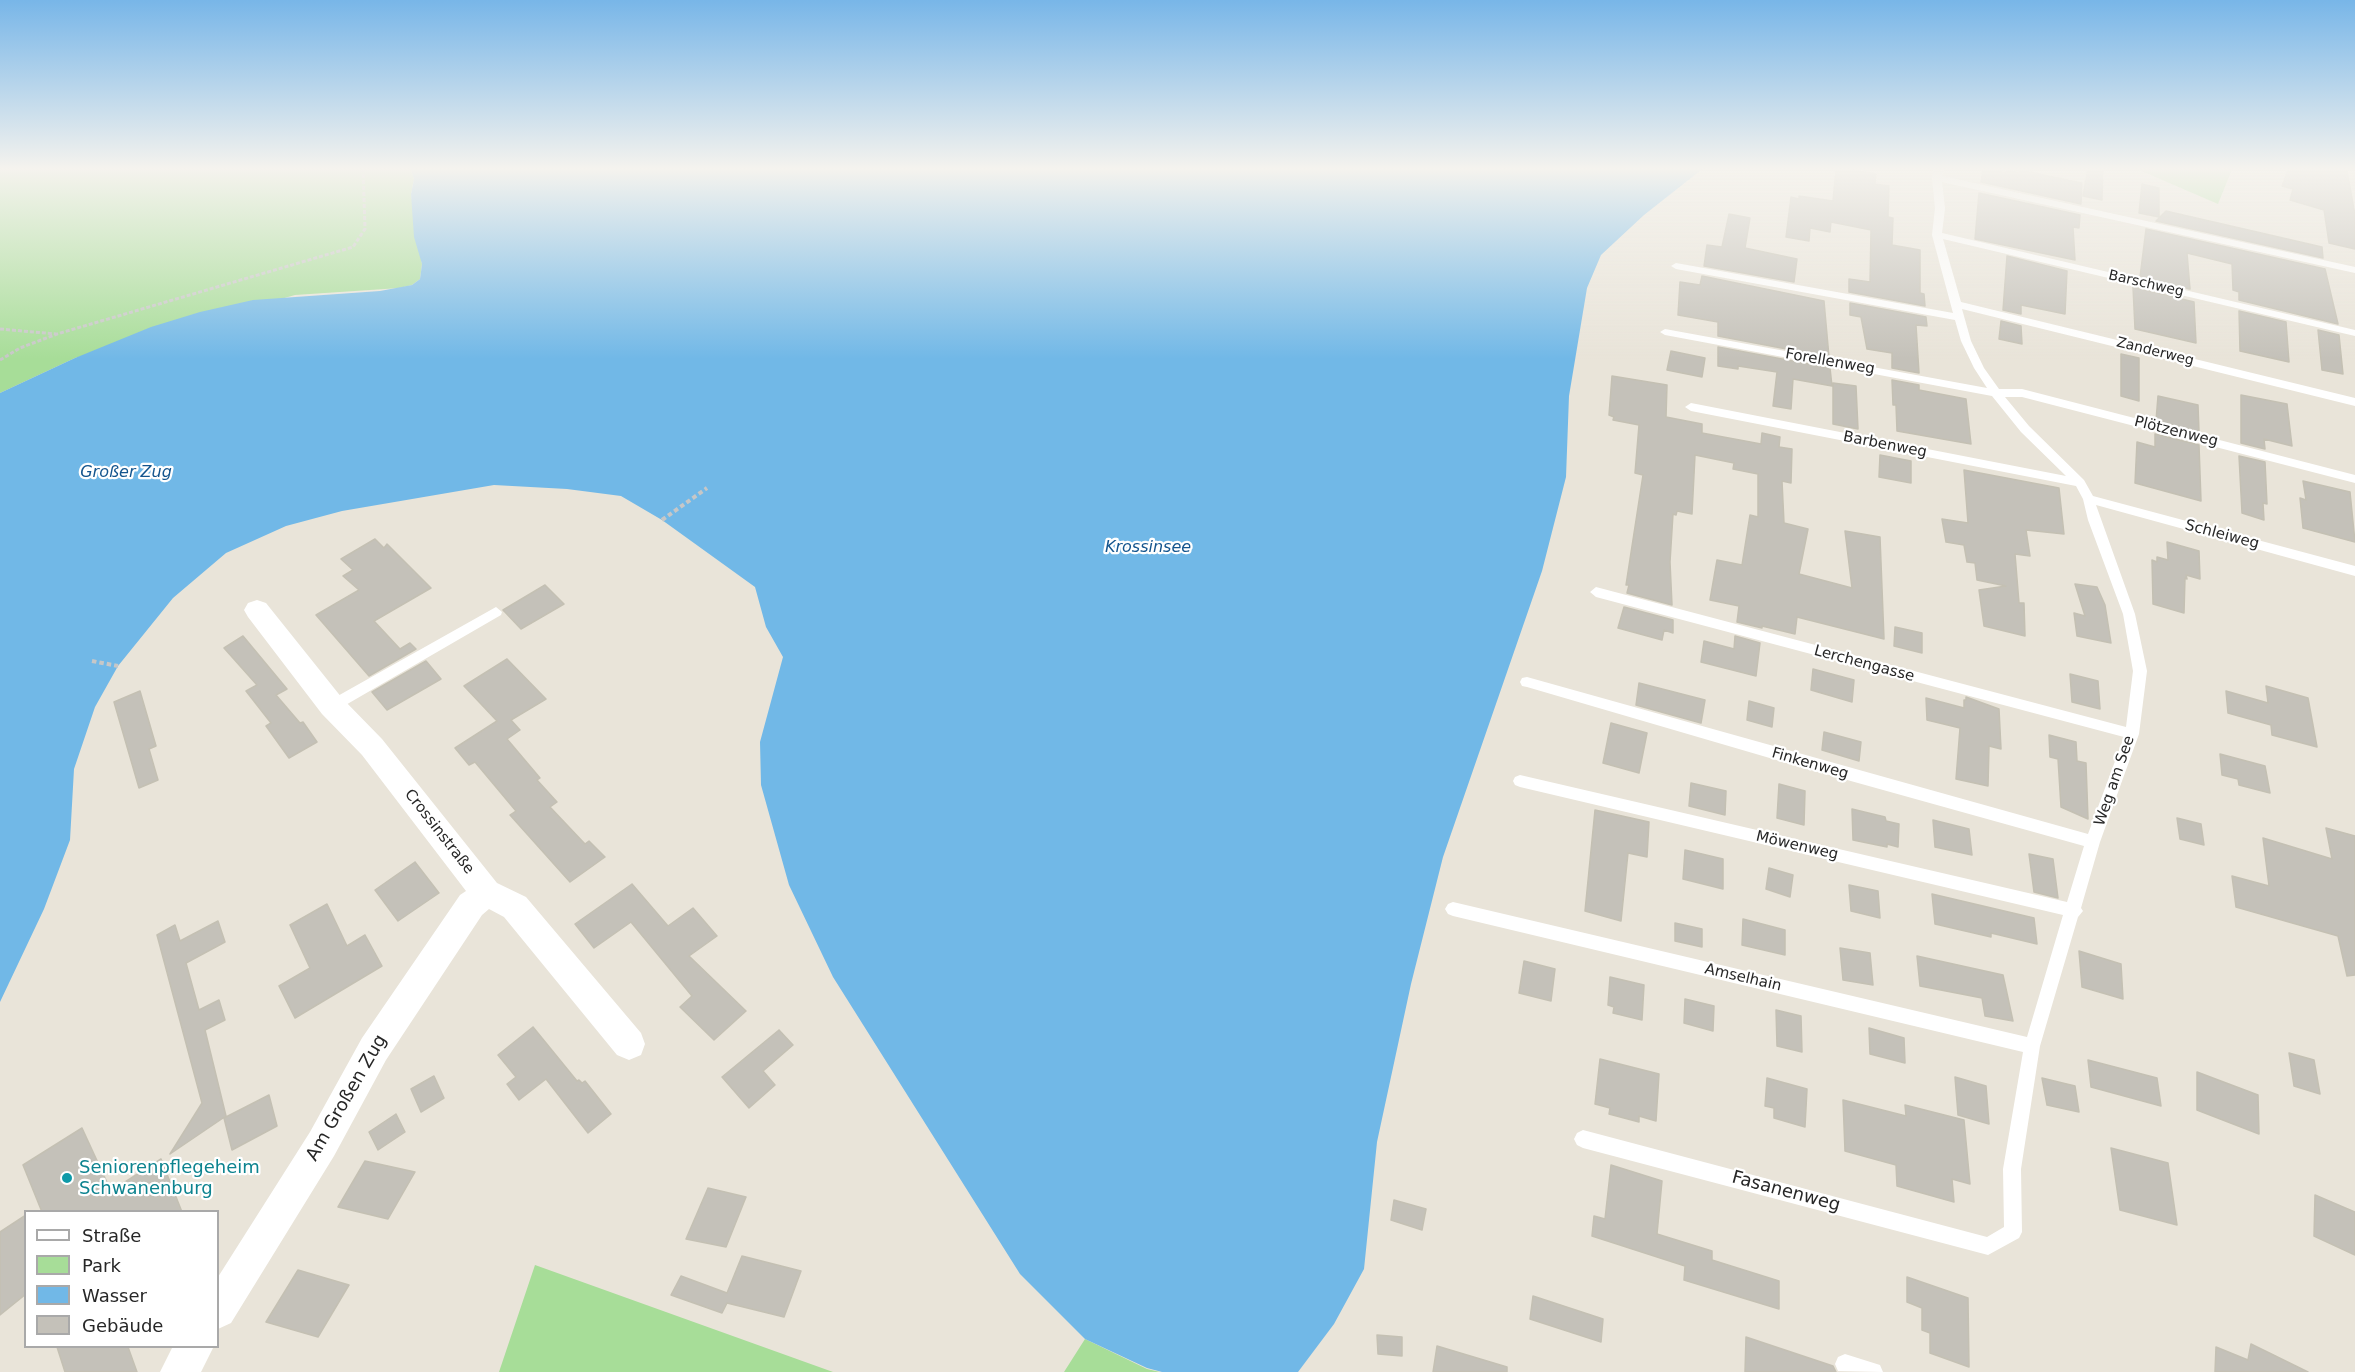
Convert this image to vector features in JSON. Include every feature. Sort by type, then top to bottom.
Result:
[{"type":"street","name":"Crossinstraße","points":[[257,610],[332,706],[372,747],[486,893],[516,907],[629,1044]]},
{"type":"street","name":"Am Großen Zug","points":[[219,1308],[322,1144],[374,1049],[465,913],[486,893]]},
{"type":"street","points":[[179,1372],[194,1348]]},
{"type":"lane","name":"Weg am See","points":[[1937,231],[1956,310],[1966,341],[1979,368],[2025,429],[2080,483],[2089,499],[2094,520],[2129,614],[2140,671],[2132,734],[2093,842],[2032,1046],[2012,1169],[2013,1232],[1988,1246]]},
{"type":"lane","points":[[2187,231],[2355,270]]},
{"type":"lane","name":"Barschweg","points":[[1937,235],[2355,333]]},
{"type":"lane","name":"Zanderweg","points":[[1676,266],[1956,310],[2355,402]]},
{"type":"lane","name":"Forellenweg","points":[[1665,332],[1996,393]]},
{"type":"lane","name":"Plötzenweg","points":[[1996,393],[2022,393],[2355,479]]},
{"type":"lane","name":"Barbenweg","points":[[1691,407],[2080,483]]},
{"type":"lane","name":"Schleiweg","points":[[2089,499],[2355,571]]},
{"type":"lane","name":"Lerchengasse","points":[[1596,592],[2132,734]]},
{"type":"lane","points":[[332,706],[496,612]]},
{"type":"lane","name":"Finkenweg","points":[[1527,682],[2093,842]]},
{"type":"lane","name":"Möwenweg","points":[[1520,781],[2074,911]]},
{"type":"lane","name":"Amselhain","points":[[1453,909],[2032,1046]]},
{"type":"lane","name":"Fasanenweg","points":[[1583,1138],[1988,1246]]},
{"type":"lane","points":[[1845,1364],[1873,1372]]},
{"type":"path","points":[[0,360],[20,348],[57,334],[353,248],[364,231]]},
{"type":"path","points":[[0,329],[57,334]]},
{"type":"path","points":[[662,520],[707,488]]},
{"type":"path","points":[[93,661],[118,666]]},
{"type":"green space","points":[[0,231],[417,231],[422,264],[420,279],[412,285],[400,288],[295,295],[75,358],[0,393]]},
{"type":"green space","points":[[535,1265],[833,1372],[499,1372]]},
{"type":"green space","points":[[1085,1339],[1147,1369],[1160,1372],[1064,1372]]},
{"type":"water","name":"Krossinsee","points":[[414,231],[1627,231],[1601,255],[1587,288],[1569,396],[1566,477],[1542,571],[1443,857],[1411,984],[1377,1142],[1364,1269],[1334,1324],[1298,1372],[1162,1372],[1147,1368],[1085,1339],[1020,1274],[833,977],[789,885],[761,785],[760,742],[783,657],[766,627],[755,587],[662,520],[621,496],[567,489],[494,485],[342,511],[286,526],[226,553],[173,598],[118,666],[95,707],[74,769],[70,840],[44,909],[0,1002],[0,393],[75,358],[151,327],[200,312],[253,300],[380,291],[412,285],[420,279],[422,264]]},
{"type":"building","points":[[1725,231],[1748,231],[1745,248],[1797,259],[1794,282],[1704,266],[1707,245],[1722,247]]},
{"type":"building","points":[[1787,231],[1810,231],[1809,241],[1786,237]]},
{"type":"building","points":[[1871,231],[1893,231],[1892,245],[1920,250],[1920,293],[1924,294],[1925,306],[1849,292],[1849,279],[1870,282]]},
{"type":"building","points":[[1976,231],[2073,231],[2075,260],[1975,239]]},
{"type":"building","points":[[2146,231],[2155,231],[2325,269],[2338,324],[2239,300],[2239,292],[2233,290],[2232,264],[2187,253],[2190,289],[2140,277]]},
{"type":"building","points":[[2201,231],[2253,231],[2322,247],[2323,258]]},
{"type":"building","points":[[2327,231],[2355,231],[2355,249],[2329,243]]},
{"type":"building","points":[[2007,256],[2067,271],[2065,314],[2021,305],[2021,314],[2003,310]]},
{"type":"building","points":[[1702,276],[1824,301],[1829,357],[1718,336],[1718,322],[1678,315],[1680,282],[1700,285]]},
{"type":"building","points":[[2133,287],[2194,302],[2196,343],[2135,329]]},
{"type":"building","points":[[1850,303],[1926,317],[1927,326],[1916,325],[1919,373],[1892,368],[1892,353],[1867,349],[1861,317],[1850,315]]},
{"type":"building","points":[[2239,311],[2286,322],[2289,362],[2240,351]]},
{"type":"building","points":[[2001,321],[2021,326],[2022,344],[1999,339]]},
{"type":"building","points":[[2318,330],[2339,335],[2343,374],[2322,370]]},
{"type":"building","points":[[1718,347],[1830,368],[1832,386],[1793,379],[1791,409],[1773,406],[1777,372],[1738,366],[1738,369],[1718,366]]},
{"type":"building","points":[[1671,351],[1705,358],[1702,377],[1667,370]]},
{"type":"building","points":[[2121,354],[2139,358],[2139,401],[2121,396]]},
{"type":"building","points":[[1612,376],[1667,385],[1666,417],[1702,424],[1702,433],[1761,444],[1762,433],[1780,437],[1779,447],[1792,449],[1791,483],[1782,481],[1784,523],[1808,529],[1799,574],[1852,588],[1845,531],[1880,537],[1884,639],[1797,617],[1795,634],[1762,626],[1762,628],[1737,622],[1739,606],[1710,600],[1717,560],[1742,565],[1750,515],[1758,517],[1758,474],[1733,469],[1734,463],[1695,455],[1692,514],[1677,511],[1676,515],[1673,514],[1670,562],[1672,605],[1627,593],[1629,585],[1626,585],[1643,475],[1635,473],[1639,425],[1613,420],[1614,417],[1609,415]]},
{"type":"building","points":[[1892,380],[1919,385],[1919,390],[1966,399],[1971,444],[1897,431]]},
{"type":"building","points":[[1833,383],[1856,386],[1858,429],[1833,424]]},
{"type":"building","points":[[2241,395],[2287,404],[2292,446],[2264,439],[2265,449],[2241,443]]},
{"type":"building","points":[[2158,396],[2198,405],[2199,432],[2156,421]]},
{"type":"building","points":[[2155,434],[2199,445],[2201,501],[2135,483],[2137,442],[2155,447]]},
{"type":"building","points":[[1880,455],[1911,461],[1911,483],[1879,477]]},
{"type":"building","points":[[2239,456],[2265,462],[2267,504],[2263,503],[2264,520],[2242,513]]},
{"type":"building","points":[[1964,470],[2059,488],[2064,534],[2026,530],[2030,556],[2015,554],[2019,603],[2024,603],[2025,636],[1984,626],[1979,590],[2006,586],[1977,580],[1975,563],[1967,562],[1964,545],[1946,542],[1942,519],[1968,523]]},
{"type":"building","points":[[2303,481],[2350,492],[2355,542],[2303,528],[2300,498],[2306,500]]},
{"type":"building","points":[[375,539],[384,548],[387,544],[431,588],[374,621],[400,649],[410,643],[416,649],[369,676],[316,615],[359,590],[343,576],[353,570],[341,559]]},
{"type":"building","points":[[2167,542],[2199,551],[2200,579],[2186,575],[2184,613],[2153,604],[2152,560],[2157,562],[2157,557],[2168,560]]},
{"type":"building","points":[[2075,584],[2097,587],[2105,605],[2111,643],[2077,636],[2074,613],[2085,616]]},
{"type":"building","points":[[545,585],[564,604],[521,629],[503,610]]},
{"type":"building","points":[[1624,607],[1673,620],[1673,633],[1664,630],[1662,640],[1618,628]]},
{"type":"building","points":[[1895,627],[1922,633],[1922,653],[1894,646]]},
{"type":"building","points":[[243,636],[287,689],[276,695],[300,723],[303,722],[317,742],[289,758],[266,726],[271,723],[246,691],[257,685],[224,648]]},
{"type":"building","points":[[1735,636],[1760,643],[1756,676],[1701,662],[1704,641],[1734,649]]},
{"type":"building","points":[[507,659],[546,699],[511,720],[520,730],[507,739],[540,778],[537,780],[557,802],[550,807],[585,844],[589,841],[605,857],[570,882],[510,815],[516,811],[475,762],[469,765],[455,748],[497,721],[464,686]]},
{"type":"building","points":[[426,661],[441,679],[387,710],[372,692]]},
{"type":"building","points":[[1813,669],[1854,680],[1852,702],[1811,690]]},
{"type":"building","points":[[2070,674],[2098,681],[2100,709],[2072,702]]},
{"type":"building","points":[[1639,683],[1705,700],[1701,723],[1636,705]]},
{"type":"building","points":[[2266,686],[2308,698],[2317,747],[2272,735],[2271,725],[2228,713],[2226,691],[2268,703]]},
{"type":"building","points":[[140,691],[156,746],[149,749],[158,780],[139,788],[114,702]]},
{"type":"building","points":[[1966,697],[1999,709],[2001,749],[1989,746],[1988,786],[1956,779],[1960,728],[1927,720],[1926,698],[1964,708]]},
{"type":"building","points":[[1749,701],[1774,708],[1772,727],[1747,720]]},
{"type":"building","points":[[1611,723],[1647,733],[1639,773],[1603,763]]},
{"type":"building","points":[[1824,732],[1861,742],[1859,761],[1822,750]]},
{"type":"building","points":[[2049,735],[2076,742],[2077,761],[2086,763],[2088,819],[2061,807],[2058,759],[2050,757]]},
{"type":"building","points":[[2220,754],[2265,766],[2270,793],[2239,785],[2238,779],[2222,775]]},
{"type":"building","points":[[1691,783],[1726,791],[1725,815],[1689,806]]},
{"type":"building","points":[[1779,784],[1805,791],[1804,825],[1777,818]]},
{"type":"building","points":[[1852,809],[1885,817],[1886,821],[1899,824],[1898,847],[1853,840]]},
{"type":"building","points":[[1595,810],[1649,822],[1647,857],[1628,853],[1621,921],[1585,911]]},
{"type":"building","points":[[2177,818],[2201,824],[2204,845],[2180,839]]},
{"type":"building","points":[[1933,820],[1969,829],[1972,855],[1935,847]]},
{"type":"building","points":[[2326,828],[2355,836],[2355,975],[2347,976],[2338,936],[2236,907],[2232,876],[2269,886],[2263,838],[2332,859]]},
{"type":"building","points":[[1685,850],[1723,859],[1723,889],[1683,879]]},
{"type":"building","points":[[2029,854],[2053,859],[2058,898],[2034,892]]},
{"type":"building","points":[[415,862],[439,893],[398,921],[375,890]]},
{"type":"building","points":[[1769,868],[1793,875],[1790,897],[1766,889]]},
{"type":"building","points":[[632,884],[668,926],[693,908],[717,936],[689,956],[746,1011],[714,1040],[680,1007],[692,996],[631,922],[594,948],[575,924]]},
{"type":"building","points":[[1849,885],[1878,891],[1880,918],[1851,911]]},
{"type":"building","points":[[1932,894],[2034,918],[2037,944],[1991,933],[1991,937],[1935,924]]},
{"type":"building","points":[[327,904],[347,946],[365,935],[382,966],[295,1018],[279,986],[310,968],[290,925]]},
{"type":"building","points":[[1743,919],[1785,930],[1785,955],[1742,945]]},
{"type":"building","points":[[218,921],[225,942],[186,963],[199,1010],[219,1000],[225,1020],[205,1030],[226,1116],[170,1154],[202,1103],[157,935],[175,925],[180,941]]},
{"type":"building","points":[[1675,923],[1702,929],[1702,947],[1675,941]]},
{"type":"building","points":[[1840,948],[1870,953],[1873,985],[1843,980]]},
{"type":"building","points":[[2079,951],[2121,964],[2123,999],[2082,987]]},
{"type":"building","points":[[1917,956],[2003,975],[2013,1021],[1985,1016],[1982,998],[1920,986]]},
{"type":"building","points":[[1524,961],[1555,969],[1551,1001],[1519,993]]},
{"type":"building","points":[[1610,977],[1644,985],[1642,1020],[1613,1013],[1614,1007],[1608,1005]]},
{"type":"building","points":[[1685,999],[1714,1006],[1713,1031],[1684,1023]]},
{"type":"building","points":[[1776,1010],[1801,1016],[1802,1052],[1777,1046]]},
{"type":"building","points":[[533,1027],[577,1081],[582,1083],[585,1081],[611,1114],[588,1133],[546,1079],[519,1100],[507,1084],[516,1077],[498,1055]]},
{"type":"building","points":[[1869,1028],[1904,1038],[1905,1063],[1870,1054]]},
{"type":"building","points":[[779,1030],[793,1045],[763,1071],[775,1085],[749,1108],[722,1077]]},
{"type":"building","points":[[2289,1053],[2314,1060],[2320,1094],[2294,1086]]},
{"type":"building","points":[[1600,1059],[1659,1074],[1656,1121],[1639,1116],[1639,1122],[1609,1114],[1610,1108],[1595,1104]]},
{"type":"building","points":[[2088,1060],[2157,1078],[2161,1106],[2091,1087]]},
{"type":"building","points":[[2197,1072],[2258,1095],[2259,1134],[2197,1110]]},
{"type":"building","points":[[434,1076],[444,1098],[421,1112],[411,1089]]},
{"type":"building","points":[[1955,1077],[1986,1086],[1989,1124],[1958,1115]]},
{"type":"building","points":[[1767,1078],[1807,1089],[1805,1127],[1774,1118],[1774,1108],[1765,1106]]},
{"type":"building","points":[[2042,1078],[2075,1086],[2079,1112],[2047,1105]]},
{"type":"building","points":[[269,1095],[277,1126],[232,1150],[224,1118]]},
{"type":"building","points":[[1843,1100],[1906,1116],[1905,1105],[1964,1120],[1970,1184],[1952,1179],[1954,1202],[1897,1186],[1896,1165],[1845,1151]]},
{"type":"building","points":[[396,1114],[405,1132],[378,1150],[369,1132]]},
{"type":"building","name":"Seniorenpflegeheim Schwanenburg","points":[[82,1128],[111,1191],[161,1159],[181,1210],[41,1210],[23,1165]]},
{"type":"building","points":[[2111,1148],[2168,1163],[2177,1225],[2120,1210]]},
{"type":"building","points":[[365,1161],[415,1172],[388,1219],[338,1207]]},
{"type":"building","points":[[1611,1165],[1662,1181],[1657,1234],[1712,1251],[1712,1260],[1779,1281],[1779,1309],[1684,1280],[1685,1266],[1592,1236],[1594,1216],[1605,1219]]},
{"type":"building","points":[[708,1188],[746,1197],[726,1247],[686,1239]]},
{"type":"building","points":[[2315,1195],[2355,1212],[2355,1255],[2314,1236]]},
{"type":"building","points":[[1394,1200],[1426,1209],[1422,1230],[1391,1220]]},
{"type":"building","points":[[24,1216],[24,1296],[0,1315],[0,1232]]},
{"type":"building","points":[[742,1256],[801,1271],[784,1317],[727,1303],[722,1313],[671,1295],[681,1276],[727,1293]]},
{"type":"building","points":[[298,1270],[349,1285],[318,1337],[266,1322]]},
{"type":"building","points":[[1907,1277],[1968,1298],[1969,1367],[1930,1353],[1930,1333],[1922,1330],[1922,1308],[1907,1302]]},
{"type":"building","points":[[1533,1296],[1603,1319],[1601,1342],[1530,1319]]},
{"type":"building","points":[[1377,1335],[1402,1337],[1402,1356],[1378,1354]]},
{"type":"building","points":[[1746,1337],[1833,1366],[1836,1372],[1745,1372]]},
{"type":"building","points":[[2251,1344],[2308,1372],[2215,1372],[2216,1347],[2248,1360]]},
{"type":"building","points":[[1437,1346],[1507,1367],[1507,1372],[1433,1372]]},
{"type":"building","points":[[57,1348],[128,1348],[137,1372],[65,1372]]},
{"type":"place","name":"Seniorenpflegeheim Schwanenburg","points":[[67,1178]]},
{"type":"water label","name":"Großer Zug","points":[[126,473]]}]
